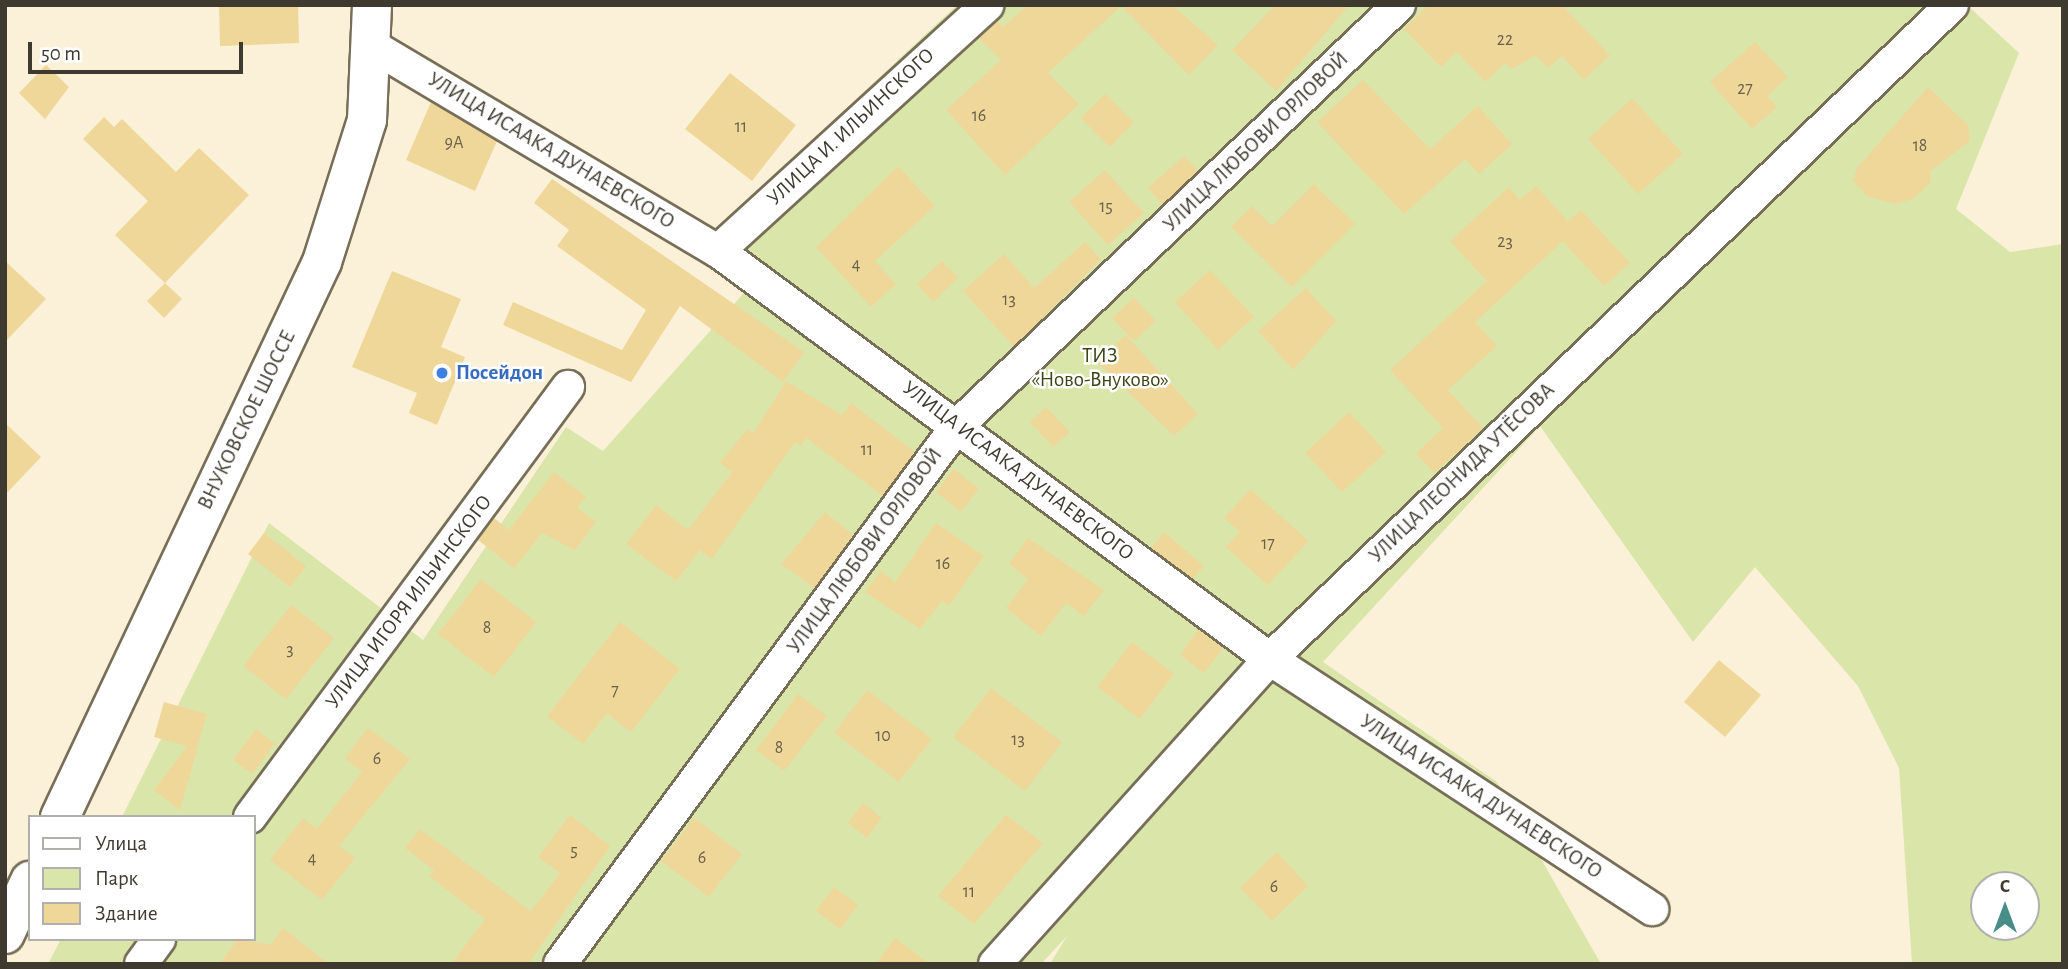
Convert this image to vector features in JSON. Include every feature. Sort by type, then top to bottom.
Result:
[{"type":"main road","name":"ВНУКОВСКОЕ ШОССЕ","points":[[61,815],[322,262],[362,145],[374,47],[372,5]]},
{"type":"main road","points":[[5,934],[28,885]]},
{"type":"street","name":"УЛИЦА И. ИЛЬИНСКОГО","points":[[718,251],[987,5]]},
{"type":"street","name":"УЛИЦА ЛЮБОВИ ОРЛОВОЙ","points":[[560,964],[958,425],[1399,5]]},
{"type":"street","name":"УЛИЦА ЛЕОНИДА УТЁСОВА","points":[[996,964],[1270,659],[1952,5]]},
{"type":"street","name":"УЛИЦА ИСААКА ДУНАЕВСКОГО","points":[[374,47],[718,251],[958,425],[1270,659],[1652,909]]},
{"type":"street","name":"УЛИЦА ИГОРЯ ИЛЬИНСКОГО","points":[[251,815],[568,387]]},
{"type":"street","points":[[141,964],[158,941]]},
{"type":"green space","name":"ТИЗ «Ново-Внуково»","points":[[957,5],[1967,5],[2019,53],[1956,209],[2010,252],[2063,244],[2063,964],[1912,964],[1899,768],[1858,686],[1755,567],[1693,642],[1540,426],[1323,662],[1497,782],[1601,964],[1050,964],[1067,936],[1041,964],[48,964],[60,941],[256,941],[256,815],[123,815],[269,523],[423,640],[566,427],[603,451],[743,294],[722,224]]},
{"type":"building","points":[[219,5],[298,5],[299,43],[220,46]]},
{"type":"building","points":[[1028,5],[1172,5],[1218,45],[1189,75],[1121,6],[1048,73],[1079,104],[1005,175],[946,110],[1001,60],[979,38],[997,21],[1003,27]]},
{"type":"building","points":[[1275,5],[1349,5],[1276,91],[1232,50]]},
{"type":"building","points":[[1429,5],[1562,5],[1610,55],[1584,80],[1562,56],[1548,68],[1536,55],[1512,69],[1505,63],[1485,82],[1457,52],[1441,67],[1404,29]]},
{"type":"building","points":[[1755,42],[1788,77],[1767,96],[1777,107],[1752,129],[1710,82]]},
{"type":"building","points":[[46,65],[69,87],[45,119],[19,93]]},
{"type":"building","points":[[730,73],[796,125],[752,181],[685,129]]},
{"type":"building","points":[[1363,80],[1430,149],[1478,106],[1512,144],[1479,174],[1465,159],[1404,214],[1317,122]]},
{"type":"building","points":[[1928,87],[1968,125],[1970,141],[1930,171],[1930,183],[1913,199],[1895,204],[1867,196],[1853,181],[1857,168]]},
{"type":"building","points":[[1105,94],[1134,122],[1110,147],[1081,118]]},
{"type":"building","points":[[1632,98],[1683,154],[1638,194],[1588,139]]},
{"type":"building","points":[[431,102],[497,141],[475,191],[406,160]]},
{"type":"building","points":[[104,117],[114,127],[122,119],[176,172],[199,148],[249,195],[165,283],[115,235],[148,201],[83,139]]},
{"type":"building","points":[[1184,156],[1198,171],[1163,205],[1148,188]]},
{"type":"building","points":[[898,166],[935,206],[875,261],[896,284],[871,307],[816,247]]},
{"type":"building","points":[[1105,170],[1144,213],[1108,245],[1069,202]]},
{"type":"building","points":[[552,179],[804,352],[783,382],[680,306],[631,382],[503,325],[513,302],[622,350],[646,310],[557,246],[569,230],[534,203]]},
{"type":"building","points":[[1314,184],[1355,224],[1292,287],[1231,227],[1252,206],[1272,226]]},
{"type":"building","points":[[1536,186],[1568,221],[1581,210],[1630,263],[1604,286],[1563,241],[1475,322],[1497,346],[1448,390],[1483,428],[1434,473],[1416,453],[1443,428],[1390,370],[1487,281],[1450,241],[1509,187],[1520,200]]},
{"type":"building","points":[[1085,242],[1101,259],[1014,347],[963,291],[1004,254],[1034,288]]},
{"type":"building","points":[[5,261],[46,299],[5,342]]},
{"type":"building","points":[[942,261],[958,278],[933,302],[917,284]]},
{"type":"building","points":[[1210,270],[1254,317],[1218,350],[1175,302]]},
{"type":"building","points":[[392,271],[461,299],[441,347],[465,357],[437,425],[409,413],[417,393],[352,367]]},
{"type":"building","points":[[165,283],[182,299],[164,318],[147,301]]},
{"type":"building","points":[[1306,288],[1336,321],[1293,370],[1258,331]]},
{"type":"building","points":[[1134,298],[1156,321],[1134,341],[1112,318]]},
{"type":"building","points":[[1126,335],[1198,414],[1174,436],[1097,362]]},
{"type":"building","points":[[786,381],[842,415],[851,403],[915,452],[883,496],[806,438],[801,446],[795,442],[712,559],[700,550],[676,581],[626,544],[656,505],[688,530],[732,472],[720,463],[747,429],[753,434]]},
{"type":"building","points":[[1046,407],[1070,432],[1053,447],[1030,422]]},
{"type":"building","points":[[1349,412],[1386,452],[1342,492],[1305,453]]},
{"type":"building","points":[[5,423],[41,457],[5,495]]},
{"type":"building","points":[[954,469],[979,489],[961,512],[936,492]]},
{"type":"building","points":[[554,472],[586,497],[577,508],[596,522],[575,550],[542,533],[514,568],[478,540],[494,518],[509,530]]},
{"type":"building","points":[[1250,489],[1309,541],[1268,585],[1226,547],[1240,532],[1224,518]]},
{"type":"building","points":[[825,512],[853,535],[815,588],[781,564]]},
{"type":"building","points":[[936,523],[984,556],[949,606],[942,601],[920,629],[865,592],[881,571],[895,582]]},
{"type":"building","points":[[1164,532],[1204,566],[1193,579],[1151,548]]},
{"type":"building","points":[[264,533],[306,566],[290,587],[248,554]]},
{"type":"building","points":[[1028,538],[1104,590],[1084,616],[1066,603],[1041,636],[1006,608],[1028,579],[1009,564]]},
{"type":"building","points":[[481,579],[536,622],[494,677],[438,634]]},
{"type":"building","points":[[291,605],[334,638],[286,699],[243,666]]},
{"type":"building","points":[[620,622],[680,669],[631,732],[607,713],[583,744],[547,716]]},
{"type":"building","points":[[1198,630],[1223,648],[1204,673],[1180,655]]},
{"type":"building","points":[[1132,642],[1174,674],[1140,719],[1097,687]]},
{"type":"building","points":[[1719,660],[1761,695],[1725,737],[1684,702]]},
{"type":"building","points":[[991,688],[1062,742],[1025,791],[953,737]]},
{"type":"building","points":[[867,690],[932,739],[899,782],[834,733]]},
{"type":"building","points":[[798,694],[827,716],[784,771],[756,750]]},
{"type":"building","points":[[164,702],[207,714],[180,810],[154,790],[187,746],[154,737]]},
{"type":"building","points":[[368,728],[410,759],[339,846],[355,858],[322,900],[270,860],[303,818],[317,829],[362,772],[345,758]]},
{"type":"building","points":[[256,729],[275,744],[252,774],[233,760]]},
{"type":"building","points":[[863,803],[882,818],[867,838],[848,823]]},
{"type":"building","points":[[570,815],[610,846],[528,964],[451,964],[485,919],[429,876],[434,870],[405,848],[420,829],[531,911],[560,873],[538,857]]},
{"type":"building","points":[[1006,815],[1043,843],[974,924],[938,896]]},
{"type":"building","points":[[694,818],[742,854],[709,897],[661,861]]},
{"type":"building","points":[[1277,852],[1308,886],[1272,921],[1240,888]]},
{"type":"building","points":[[834,887],[858,905],[840,929],[816,911]]},
{"type":"building","points":[[283,928],[329,964],[219,964],[236,941],[271,945]]},
{"type":"building","points":[[895,938],[930,964],[875,964]]},
{"type":"place","name":"Посейдон","points":[[442,373]]}]
